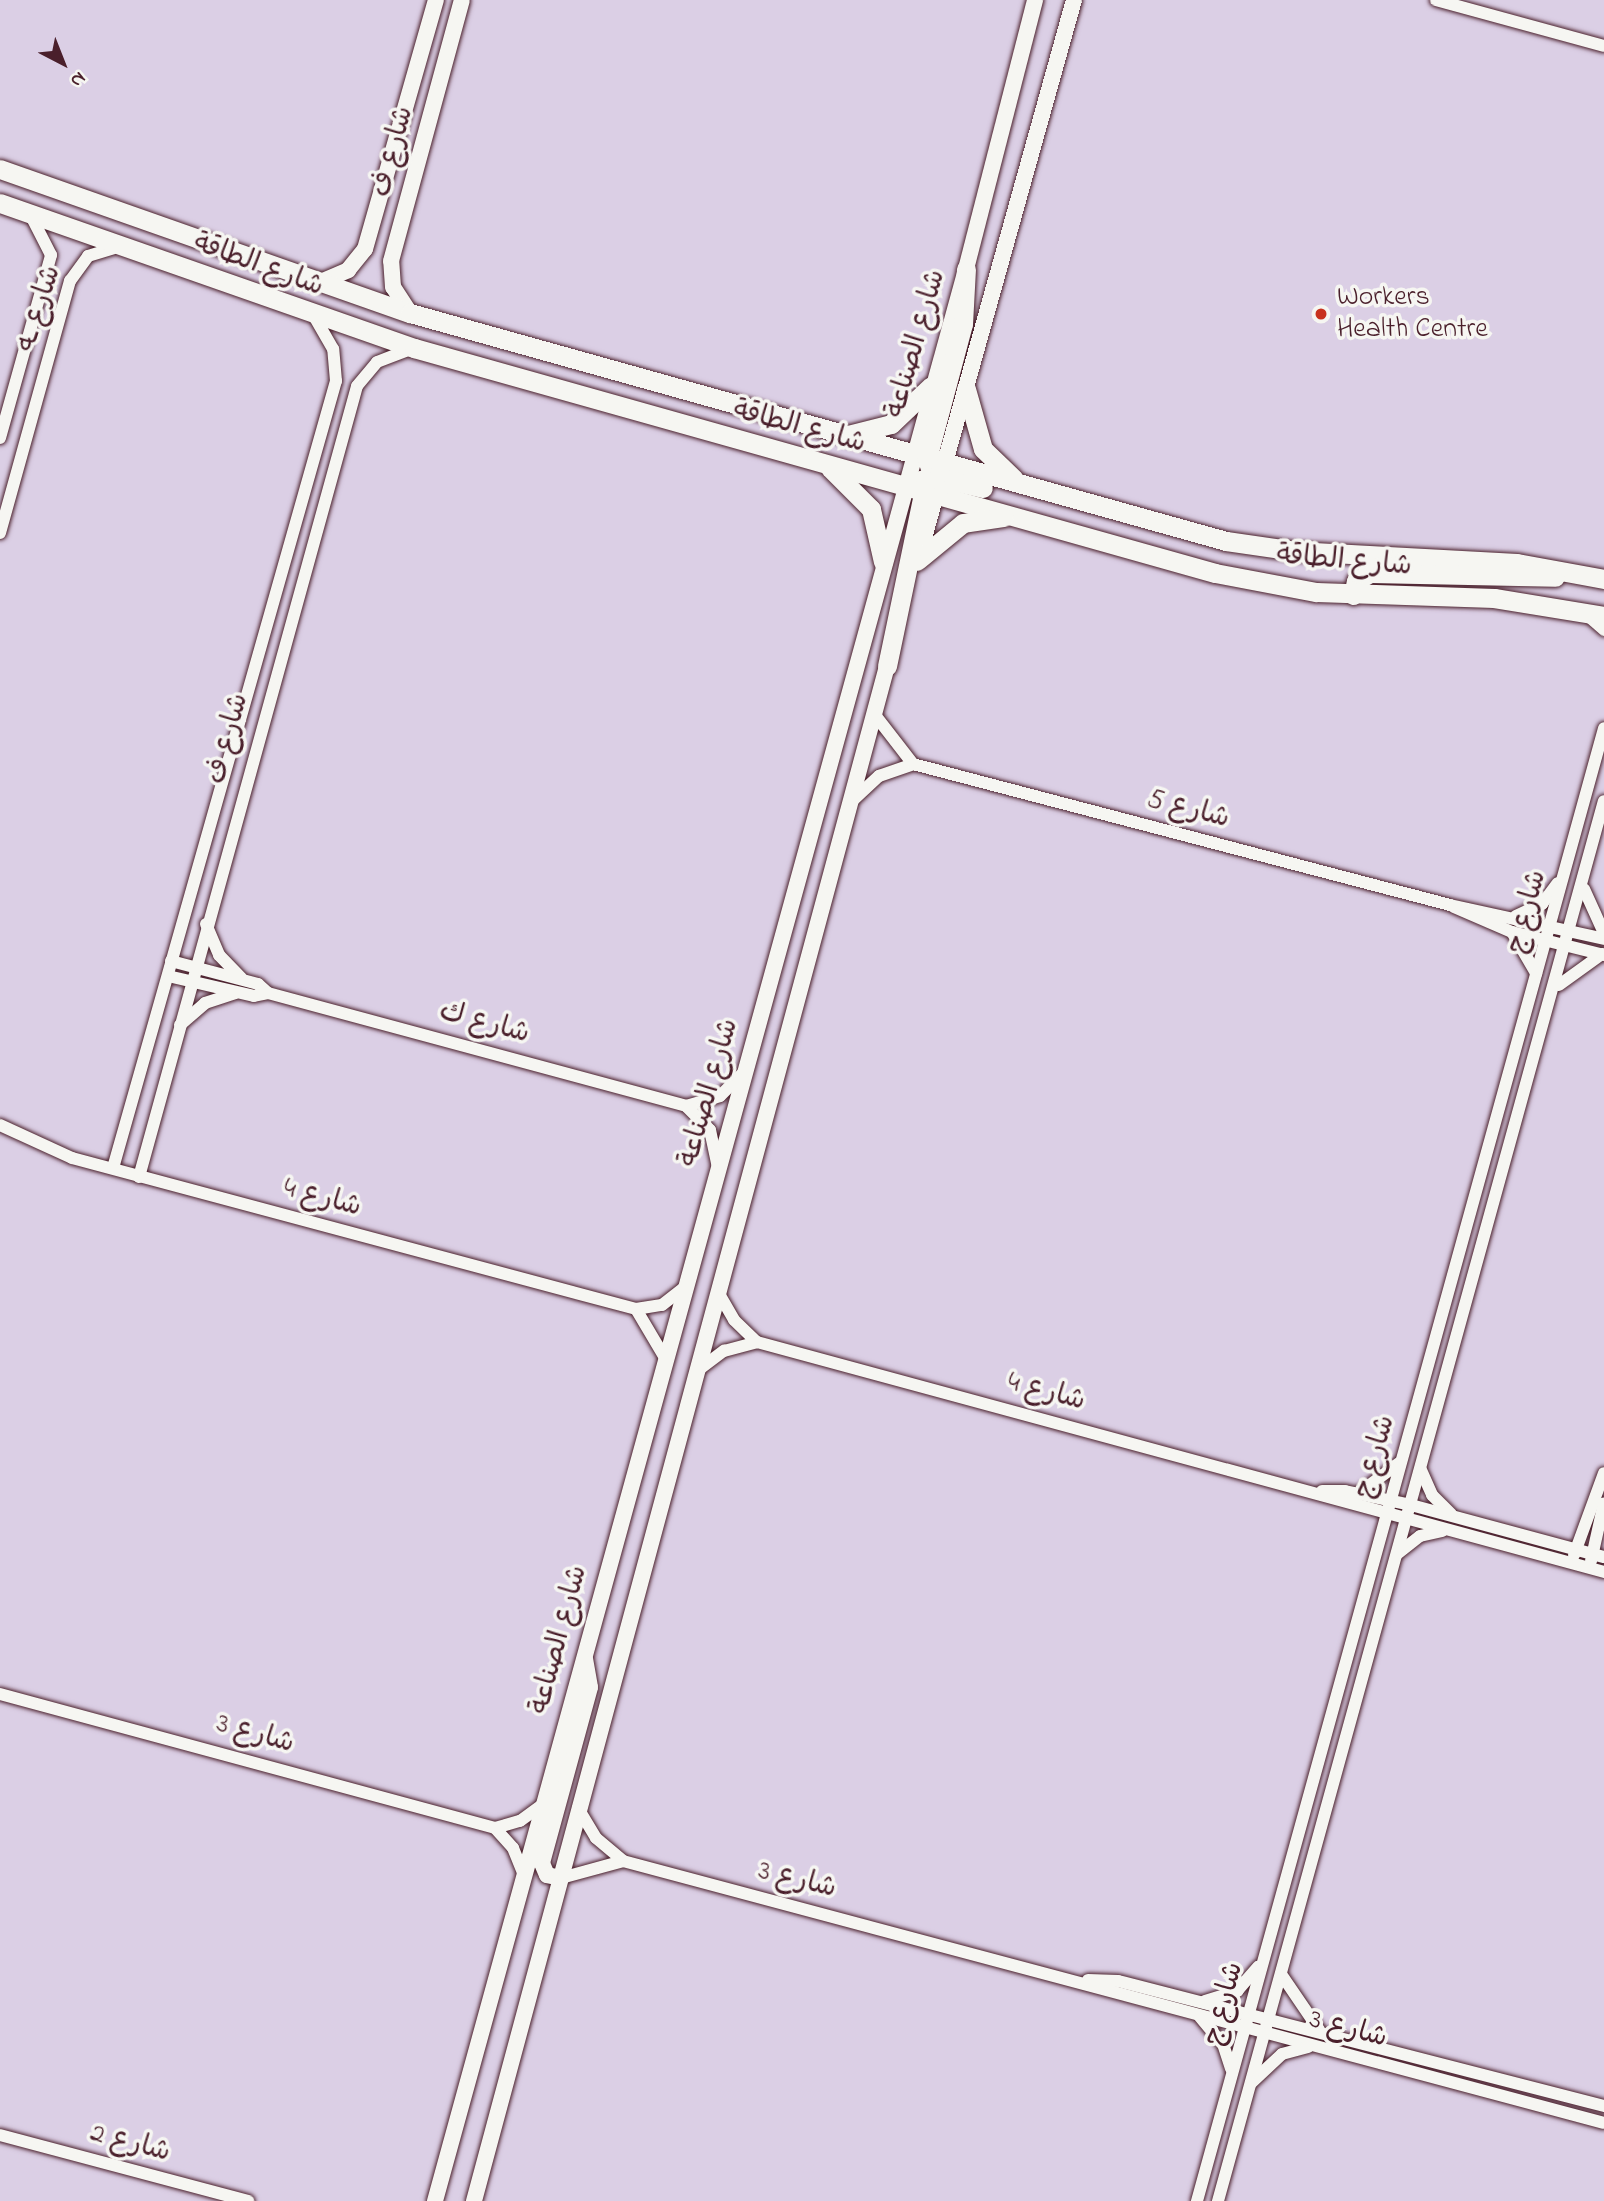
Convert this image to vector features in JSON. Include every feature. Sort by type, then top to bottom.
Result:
[{"type":"main road","name":"شارع الطاقة","points":[[0,169],[317,284],[839,436],[1020,517],[1215,573],[1353,595],[1494,598],[1604,616]]},
{"type":"main road","name":"شارع الطاقة","points":[[0,203],[26,210],[314,316],[414,348],[823,463],[1030,488],[1110,511],[1259,547],[1477,559],[1596,577]]},
{"type":"main road","points":[[887,666],[926,475],[963,324],[967,269]]},
{"type":"main road","points":[[839,436],[891,424],[932,386]]},
{"type":"main road","points":[[966,389],[983,449],[1030,488]]},
{"type":"main road","points":[[759,446],[926,475],[1063,509],[1110,511]]},
{"type":"main road","points":[[823,463],[871,509],[883,562]]},
{"type":"main road","points":[[918,560],[963,523],[1020,517]]},
{"type":"main road","points":[[1353,595],[1356,581],[1370,573],[1596,577]]},
{"type":"street","name":"شارع ف","points":[[317,284],[348,270],[365,248],[436,0]]},
{"type":"street","name":"شارع ف","points":[[410,313],[393,287],[391,261],[462,0]]},
{"type":"street","name":"شارع الصناعة","points":[[474,2201],[561,1878],[577,1807],[918,560],[932,386],[967,269],[1035,0]]},
{"type":"street","name":"شارع الصناعة","points":[[435,2201],[883,562],[966,389],[1074,0]]},
{"type":"street","points":[[1436,0],[1604,46]]},
{"type":"street","name":"شارع ـه","points":[[0,438],[51,255],[47,239],[26,210]]},
{"type":"street","name":"شارع ـه","points":[[0,533],[71,281],[88,256],[120,246]]},
{"type":"street","name":"شارع ف","points":[[113,1168],[253,662],[336,381],[333,349],[314,316]]},
{"type":"street","name":"شارع ف","points":[[139,1177],[276,668],[357,386],[377,362],[414,348]]},
{"type":"street","points":[[1581,611],[1604,631]]},
{"type":"street","points":[[253,662],[276,668]]},
{"type":"street","points":[[852,801],[878,776],[913,764],[876,715]]},
{"type":"street","name":"شارع ج","points":[[1197,2201],[1376,1543],[1402,1460],[1458,1248],[1547,940],[1604,727]]},
{"type":"street","name":"شارع 5","points":[[913,764],[1450,905],[1516,916],[1604,939]]},
{"type":"street","points":[[1590,776],[1604,779]]},
{"type":"street","name":"شارع ج","points":[[1218,2201],[1396,1554],[1584,888],[1604,801]]},
{"type":"street","points":[[1516,916],[1542,904],[1564,874]]},
{"type":"street","points":[[1584,888],[1604,933]]},
{"type":"street","name":"شارع 5","points":[[1450,905],[1512,932],[1603,955]]},
{"type":"street","points":[[177,1028],[205,1003],[242,986],[219,955],[206,924]]},
{"type":"street","points":[[1512,932],[1528,951],[1537,975]]},
{"type":"street","points":[[1556,988],[1603,955]]},
{"type":"street","name":"شارع ك","points":[[171,961],[195,967],[242,986],[686,1106]]},
{"type":"street","name":"شارع ك","points":[[167,976],[242,986]]},
{"type":"street","points":[[717,1164],[710,1130],[686,1106],[720,1096],[745,1070]]},
{"type":"street","points":[[1501,1100],[1523,1107]]},
{"type":"street","name":"شارع 4","points":[[0,1125],[72,1158],[636,1309]]},
{"type":"street","points":[[1458,1248],[1480,1253]]},
{"type":"street","points":[[665,1358],[636,1309],[662,1305],[684,1288]]},
{"type":"street","points":[[718,1292],[734,1320],[757,1342]]},
{"type":"street","points":[[697,1371],[724,1351],[757,1342]]},
{"type":"street","name":"شارع 4","points":[[757,1342],[1322,1491],[1358,1508],[1384,1516],[1604,1572]]},
{"type":"street","points":[[1359,1493],[1383,1480],[1402,1460]]},
{"type":"street","points":[[1421,1470],[1432,1495],[1454,1517]]},
{"type":"street","points":[[1571,1563],[1604,1473]]},
{"type":"street","name":"شارع 4","points":[[1322,1491],[1359,1493],[1411,1505],[1599,1555]]},
{"type":"street","points":[[1589,1568],[1599,1555],[1604,1503]]},
{"type":"street","points":[[1358,1508],[1376,1543]]},
{"type":"street","points":[[1396,1554],[1420,1536],[1446,1530]]},
{"type":"street","points":[[561,1878],[547,1875],[542,1863],[590,1687],[584,1652]]},
{"type":"street","name":"شارع 3","points":[[0,1694],[495,1828]]},
{"type":"street","points":[[523,1874],[513,1848],[495,1828],[520,1821],[542,1805]]},
{"type":"street","name":"شارع 3","points":[[577,1807],[596,1838],[623,1861],[1081,1980],[1200,2017],[1604,2123]]},
{"type":"street","name":"شارع 3","points":[[561,1878],[623,1861]]},
{"type":"street","points":[[1201,2002],[1237,1991],[1262,1961]]},
{"type":"street","points":[[1281,1974],[1298,2007],[1322,2033]]},
{"type":"street","name":"شارع 3","points":[[1081,1980],[1118,1981],[1604,2106]]},
{"type":"street","points":[[1200,2017],[1223,2044],[1231,2074]]},
{"type":"street","points":[[1250,2084],[1282,2054],[1312,2046]]},
{"type":"street","name":"شارع 2","points":[[0,2135],[248,2201]]},
{"type":"shaded area","points":[[0,0],[1604,0],[1604,2201],[0,2201]]},
{"type":"place","name":"Workers Health Centre","points":[[1321,314]]}]
